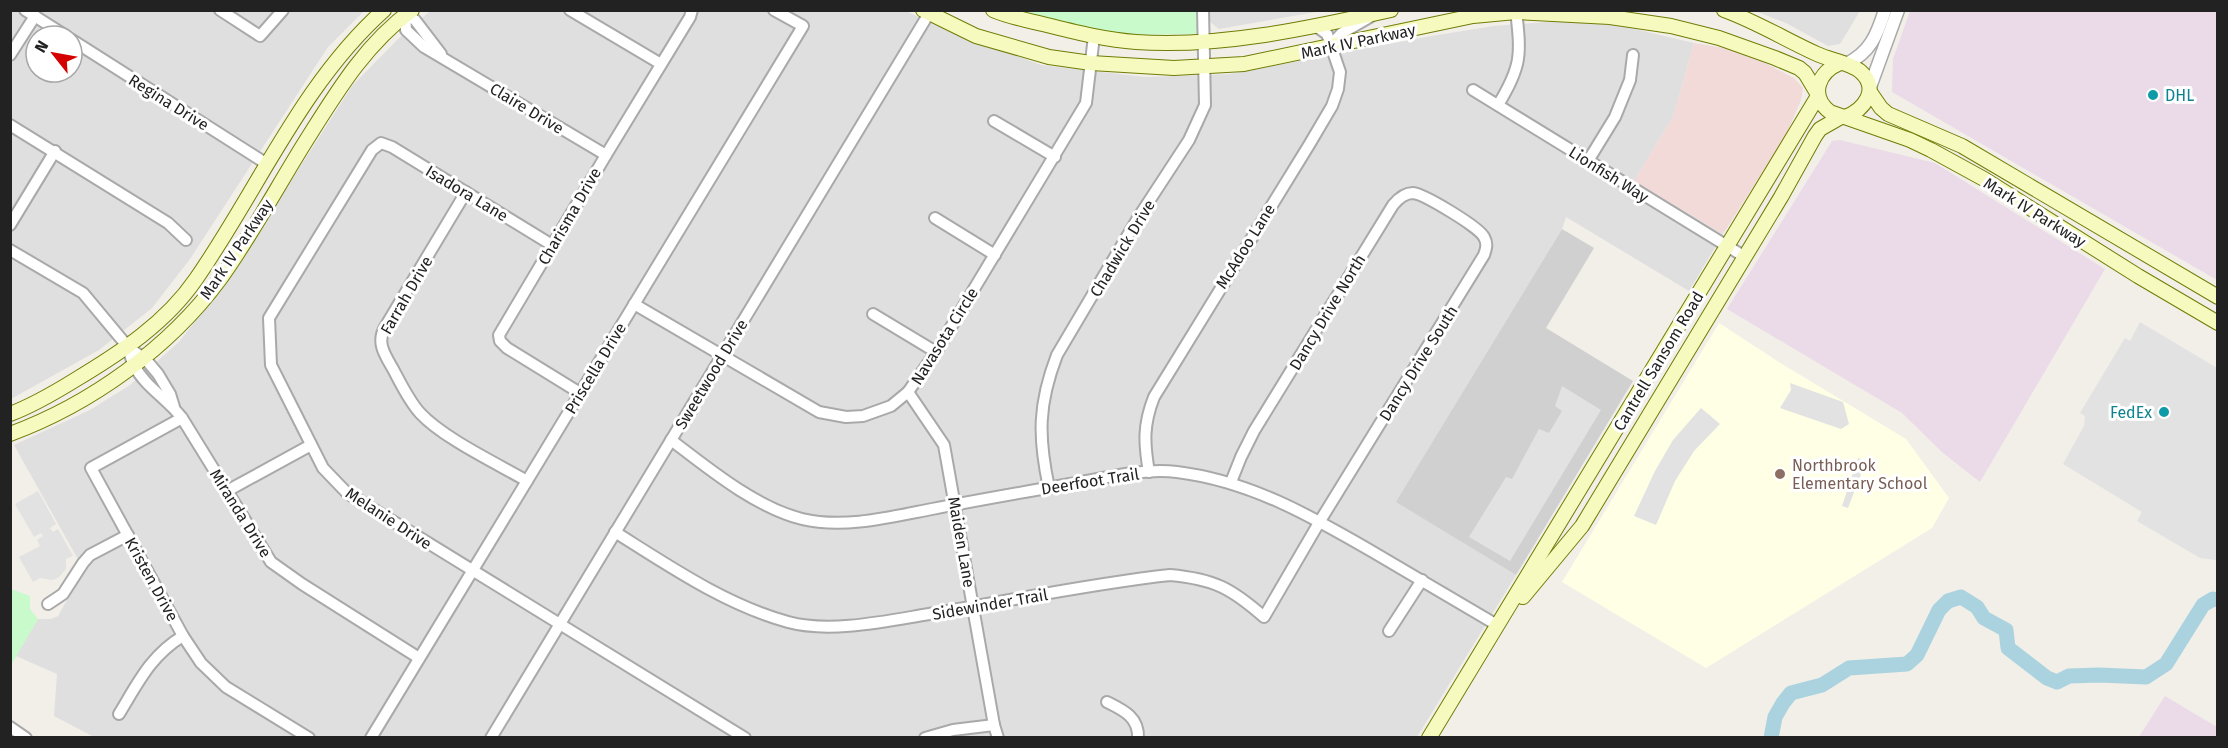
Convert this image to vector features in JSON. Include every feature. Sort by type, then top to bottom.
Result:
[{"type":"main road","name":"Mark IV Parkway","points":[[10,414],[33,406],[128,347],[163,317],[195,280],[328,70],[368,24],[384,10]]},
{"type":"main road","name":"Mark IV Parkway","points":[[993,10],[1094,36],[1137,42],[1204,42],[1317,27],[1391,10]]},
{"type":"main road","points":[[1724,10],[1861,72],[1870,89],[1860,109],[1843,117],[1825,108],[1817,95],[1820,82],[1826,73],[1843,64]]},
{"type":"main road","name":"Mark IV Parkway","points":[[928,12],[976,36],[1049,57],[1090,63],[1174,68],[1244,64],[1473,16],[1516,11],[1610,16],[1671,26],[1719,38],[1799,68],[1809,78],[1817,95]]},
{"type":"main road","name":"Mark IV Parkway","points":[[10,434],[34,425],[85,398],[138,361],[192,312],[219,279],[348,74],[377,40],[406,12]]},
{"type":"main road","name":"Mark IV Parkway","points":[[1870,89],[1881,108],[1888,114],[1962,146],[2217,297]]},
{"type":"main road","name":"Cantrell Sansom Road","points":[[1429,738],[1728,247],[1817,95]]},
{"type":"main road","name":"Mark IV Parkway","points":[[1843,117],[1910,140],[1984,179],[2217,323]]},
{"type":"main road","name":"Cantrell Sansom Road","points":[[1497,625],[1561,554],[1586,519],[1687,355],[1815,136],[1820,129],[1843,117]]},
{"type":"main road","points":[[2138,276],[2151,256]]},
{"type":"main road","points":[[1669,344],[1687,355]]},
{"type":"main road","points":[[1569,509],[1586,519]]},
{"type":"street","points":[[220,10],[260,36],[283,10]]},
{"type":"street","points":[[570,10],[660,64]]},
{"type":"street","name":"Charisma Drive","points":[[580,393],[507,348],[500,341],[500,335],[606,154],[690,17],[692,10]]},
{"type":"street","name":"Priscella Drive","points":[[371,738],[803,26],[774,10]]},
{"type":"street","name":"Chadwick Drive","points":[[1049,488],[1041,451],[1041,423],[1050,373],[1057,355],[1138,218],[1202,116],[1206,105],[1203,10]]},
{"type":"street","points":[[1843,64],[1856,59],[1871,46],[1885,10]]},
{"type":"street","points":[[1870,89],[1898,10]]},
{"type":"street","points":[[1498,105],[1516,72],[1519,59],[1516,11]]},
{"type":"street","name":"Claire Drive","points":[[406,12],[447,61],[606,154]]},
{"type":"street","name":"Sweetwood Drive","points":[[491,738],[928,12]]},
{"type":"street","points":[[10,55],[30,13],[47,24]]},
{"type":"street","points":[[1330,46],[1342,33],[1376,14]]},
{"type":"street","name":"McAdoo Lane","points":[[1149,472],[1144,442],[1146,423],[1154,397],[1332,106],[1338,89],[1340,72],[1327,34],[1317,27]]},
{"type":"street","name":"Navasota Circle","points":[[634,304],[819,411],[846,417],[863,416],[877,413],[891,406],[908,392],[936,352],[1086,103],[1094,36]]},
{"type":"street","name":"Regina Drive","points":[[84,48],[267,164]]},
{"type":"street","points":[[1588,161],[1615,117],[1630,80],[1633,56]]},
{"type":"street","name":"Lionfish Way","points":[[1473,90],[1745,257]]},
{"type":"street","points":[[994,121],[1055,157]]},
{"type":"street","points":[[10,124],[168,223],[186,240]]},
{"type":"street","name":"Isadora Lane","points":[[381,143],[392,147],[552,245]]},
{"type":"street","name":"Melanie Drive","points":[[381,143],[372,150],[269,318],[271,365],[323,468],[347,494],[745,738]]},
{"type":"street","points":[[10,225],[54,151]]},
{"type":"street","name":"Farrah Drive","points":[[466,192],[381,334],[380,345],[421,414],[447,434],[527,481]]},
{"type":"street","name":"Dancy Drive North","points":[[1231,482],[1254,431],[1393,205],[1401,196],[1413,193],[1453,213]]},
{"type":"street","name":"Dancy Drive South","points":[[1320,521],[1484,255],[1487,247],[1483,234],[1453,213]]},
{"type":"street","points":[[934,218],[995,255]]},
{"type":"street","name":"Miranda Drive","points":[[10,250],[83,293],[138,361],[164,382],[174,407],[271,562],[419,658]]},
{"type":"street","points":[[873,314],[936,352]]},
{"type":"street","name":"Maiden Lane","points":[[908,392],[944,445],[998,738]]},
{"type":"street","name":"Kristen Drive","points":[[182,418],[91,468],[183,636],[201,663],[226,687],[309,738]]},
{"type":"street","name":"Deerfoot Trail","points":[[671,440],[720,477],[759,500],[801,519],[838,522],[879,519],[1149,472],[1176,472],[1231,482],[1320,521],[1497,625]]},
{"type":"street","points":[[227,492],[311,445]]},
{"type":"street","name":"Sidewinder Trail","points":[[615,532],[711,589],[741,604],[790,622],[810,626],[834,626],[974,608],[1140,578],[1170,575],[1211,582],[1238,595],[1264,617],[1320,521]]},
{"type":"street","points":[[48,604],[63,594],[82,563],[90,555],[128,535]]},
{"type":"street","points":[[1389,631],[1422,580]]},
{"type":"street","points":[[119,714],[153,659],[161,650],[183,636]]},
{"type":"street","points":[[1107,702],[1132,717],[1136,723],[1138,738]]},
{"type":"street","points":[[925,738],[953,729],[994,725]]},
{"type":"street","points":[[10,727],[26,738]]},
{"type":"shaded area","points":[[1209,10],[1322,11],[1219,29],[1209,21]]},
{"type":"shaded area","points":[[10,11],[364,11],[328,47],[190,259],[152,308],[99,350],[11,399]]},
{"type":"shaded area","points":[[430,11],[906,11],[935,25],[1041,65],[1145,77],[1230,74],[1494,26],[1572,20],[1626,27],[1694,43],[1673,117],[1634,181],[1723,234],[1689,291],[1566,217],[1562,229],[1397,502],[1516,575],[1417,737],[94,737],[54,716],[57,674],[16,656],[38,619],[51,619],[58,616],[84,570],[14,445],[90,410],[130,385],[179,342],[228,279],[352,86],[398,39]]},
{"type":"shaded area","points":[[1755,11],[1860,11],[1840,44],[1828,46],[1786,23]]},
{"type":"shaded area","points":[[1910,11],[2217,11],[2217,280],[1892,92],[1893,59]]},
{"type":"shaded area","points":[[1694,43],[1724,48],[1765,63],[1794,78],[1803,88],[1801,100],[1786,135],[1723,234],[1634,181],[1673,117]]},
{"type":"shaded area","points":[[1840,140],[1935,163],[2105,269],[1980,482],[1943,453],[1902,413],[1727,309],[1832,141]]},
{"type":"shaded area","points":[[1562,229],[1594,248],[1546,328],[1633,381],[1516,575],[1396,502]]},
{"type":"shaded area","points":[[2140,322],[2217,368],[2217,560],[2200,558],[2137,521],[2142,512],[2063,464],[2084,426],[2085,416],[2080,413],[2125,338],[2130,341]]},
{"type":"shaded area","name":"Northbrook Elementary School","points":[[1719,323],[1906,439],[1949,498],[1932,528],[1706,668],[1562,582]]},
{"type":"shaded area","points":[[1790,383],[1843,402],[1849,424],[1841,429],[1780,408],[1791,390]]},
{"type":"shaded area","points":[[1562,386],[1601,410],[1510,561],[1469,537],[1506,477],[1512,479],[1539,429],[1549,433],[1562,411],[1555,406]]},
{"type":"shaded area","points":[[1701,408],[1720,424],[1694,451],[1675,481],[1656,525],[1634,516],[1655,471],[1673,440]]},
{"type":"shaded area","points":[[1858,458],[1866,461],[1848,508],[1842,506]]},
{"type":"shaded area","points":[[38,491],[56,524],[50,528],[53,532],[58,529],[73,556],[66,559],[66,569],[58,578],[52,580],[40,578],[33,582],[19,557],[40,546],[37,540],[43,536],[41,533],[34,537],[15,504]]},
{"type":"shaded area","points":[[2165,696],[2217,727],[2217,737],[2139,737]]},
{"type":"green space","points":[[1011,11],[1196,11],[1197,34],[1135,35],[1079,28]]},
{"type":"green space","points":[[11,589],[30,596],[30,609],[38,619],[11,665]]},
{"type":"waterway","points":[[1771,738],[1775,717],[1791,693],[1822,685],[1849,668],[1907,664],[1917,655],[1939,610],[1948,601],[1961,597],[1977,607],[1984,618],[2006,630],[2008,648],[2047,678],[2057,682],[2069,676],[2146,677],[2166,664],[2203,605],[2213,599],[2218,600]]},
{"type":"place","name":"DHL","points":[[2153,95]]},
{"type":"place","name":"FedEx","points":[[2164,412]]},
{"type":"place","name":"Northbrook Elementary School","points":[[1780,474]]}]
